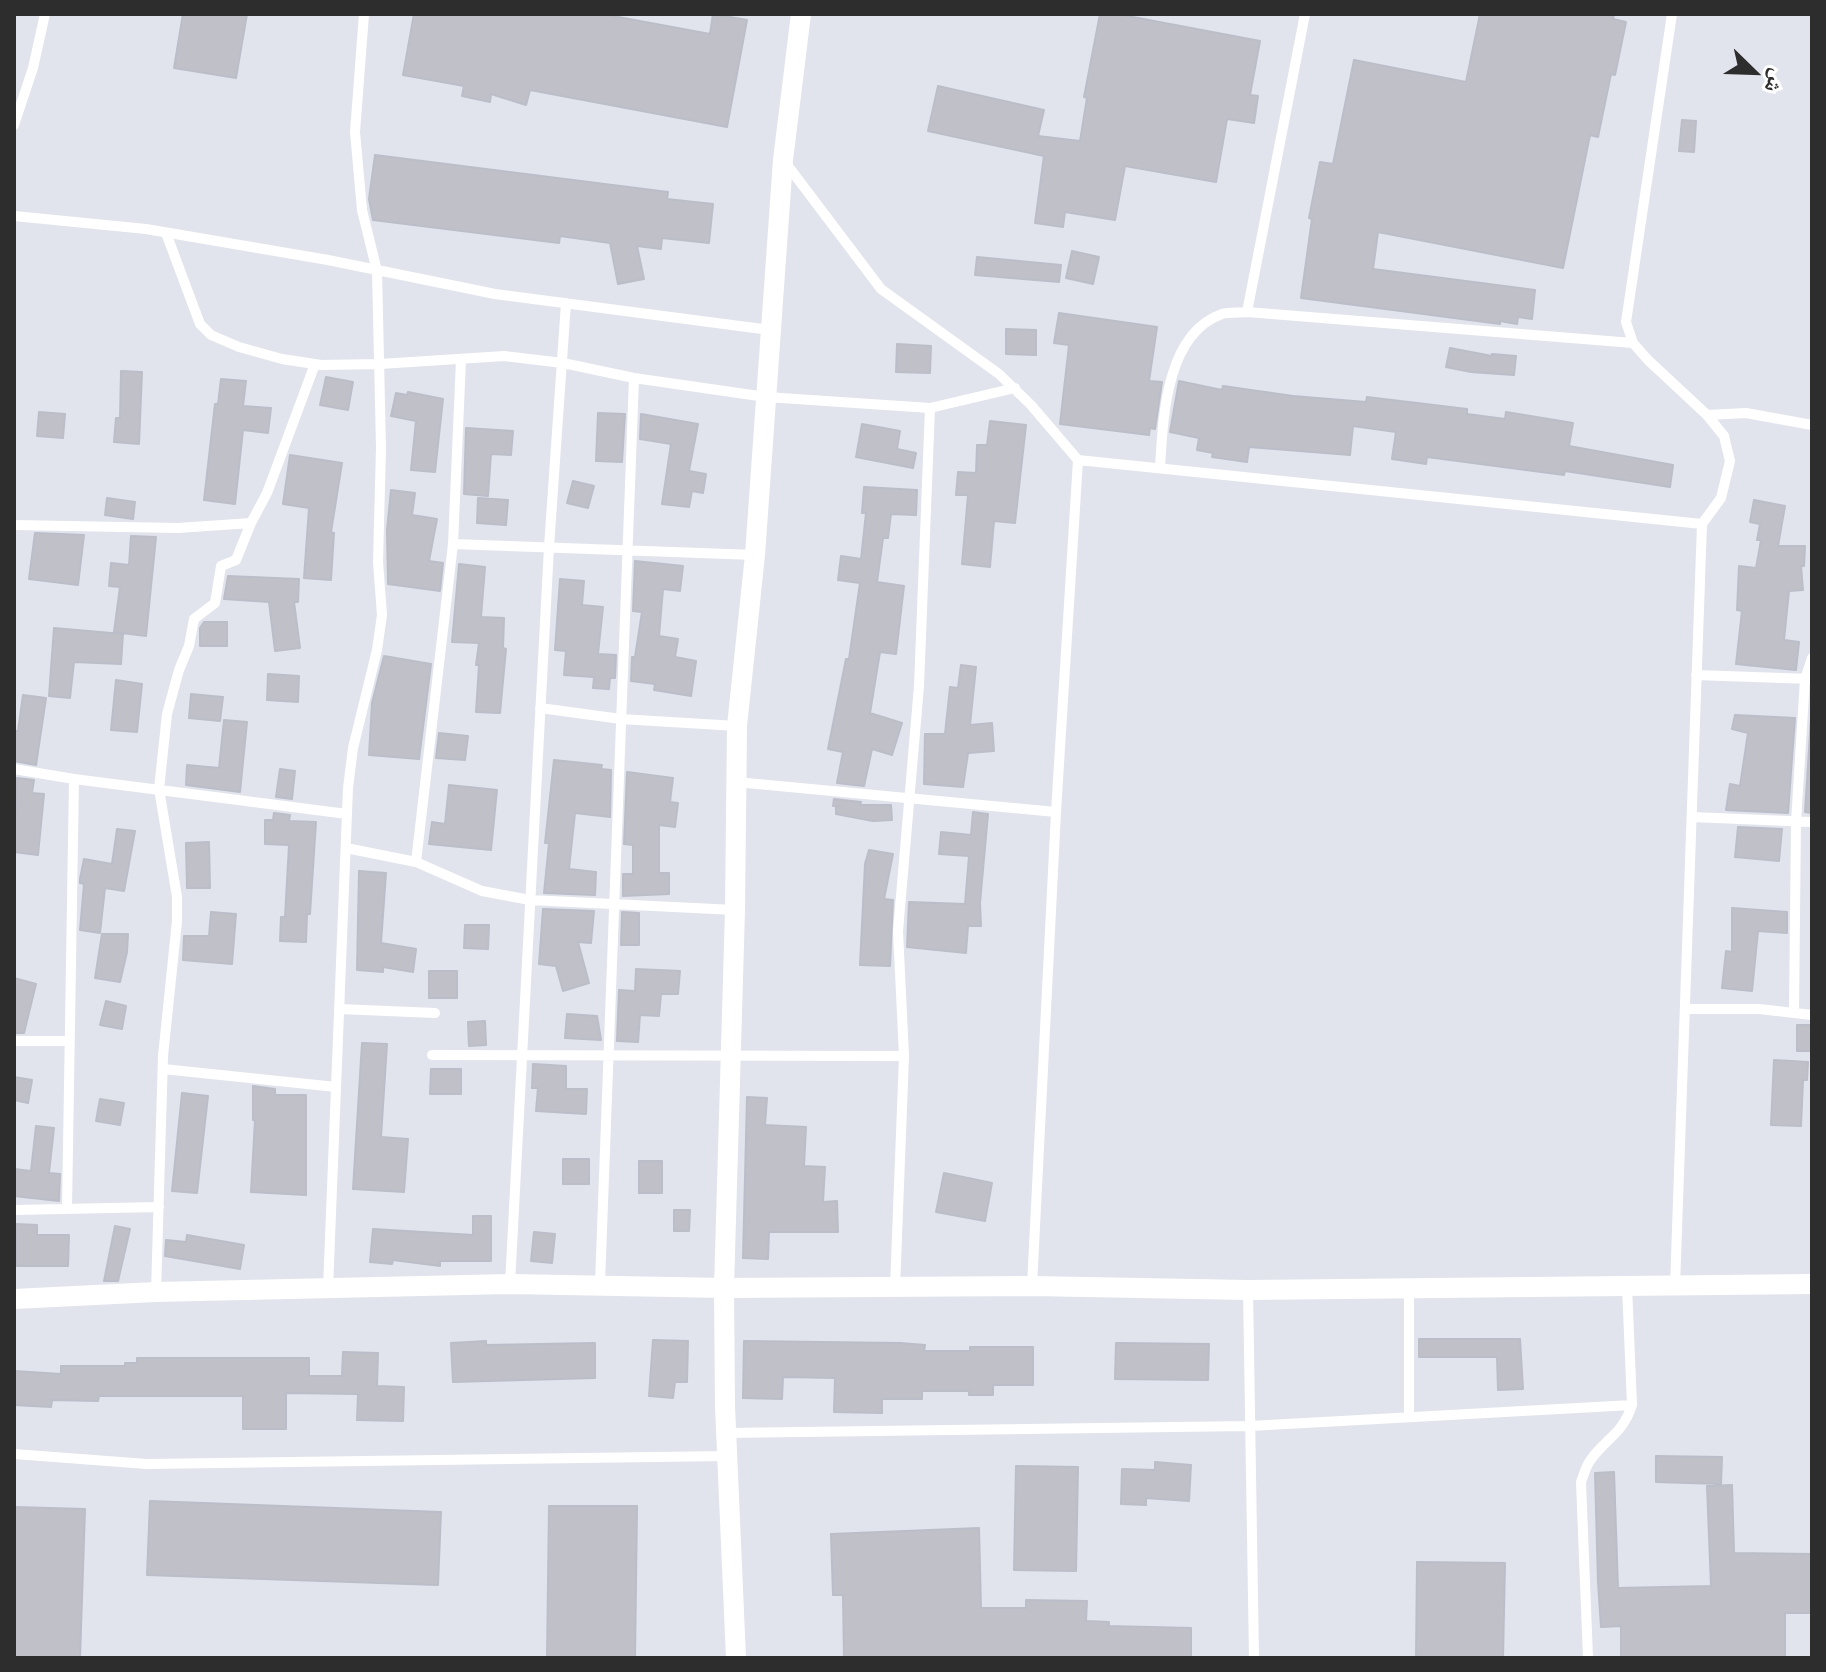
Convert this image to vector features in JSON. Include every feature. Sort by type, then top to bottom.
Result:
[{"type":"street","points":[[736,1658],[726,1433],[724,1288],[737,726],[755,555],[783,160],[801,14]]},
{"type":"street","points":[[14,1299],[156,1292],[600,1283],[724,1288],[1032,1286],[1248,1290],[1812,1284]]},
{"type":"lane","points":[[14,125],[37,55],[45,14]]},
{"type":"lane","points":[[328,1288],[347,814],[353,748],[377,650],[382,615],[378,562],[381,448],[377,271],[362,210],[355,132],[364,14]]},
{"type":"lane","points":[[1247,312],[1305,14]]},
{"type":"lane","points":[[1672,14],[1626,322],[1633,343],[1707,415],[1724,436],[1730,461],[1721,498],[1702,524],[1675,1286]]},
{"type":"lane","points":[[783,160],[881,289],[1015,388],[1078,460],[1702,524]]},
{"type":"lane","points":[[14,216],[166,233],[495,294],[770,330]]},
{"type":"lane","points":[[166,233],[200,324],[211,335],[239,347],[282,359],[315,364],[380,364],[504,356],[766,397],[930,408],[1015,388]]},
{"type":"lane","points":[[510,1284],[549,547],[566,303]]},
{"type":"lane","points":[[1160,468],[1164,405],[1169,384],[1189,339],[1204,324],[1223,314],[1247,312],[1633,343]]},
{"type":"lane","points":[[416,862],[453,544],[461,360]]},
{"type":"lane","points":[[156,1292],[166,1007],[177,947],[177,897],[159,789],[167,714],[189,646],[194,619],[215,603],[221,566],[236,560],[267,493],[315,364]]},
{"type":"lane","points":[[600,1283],[634,378]]},
{"type":"lane","points":[[895,1288],[904,1056],[898,931],[919,686],[930,408]]},
{"type":"lane","points":[[1707,415],[1746,413],[1812,425]]},
{"type":"lane","points":[[1032,1286],[1078,460]]},
{"type":"lane","points":[[14,525],[178,528],[251,523]]},
{"type":"lane","points":[[453,544],[755,555]]},
{"type":"lane","points":[[1794,1013],[1796,822],[1812,658]]},
{"type":"lane","points":[[1696,675],[1809,679]]},
{"type":"lane","points":[[540,708],[621,719],[737,726]]},
{"type":"lane","points":[[14,769],[347,814]]},
{"type":"lane","points":[[67,1208],[74,779]]},
{"type":"lane","points":[[736,782],[1056,812]]},
{"type":"lane","points":[[1692,817],[1812,822]]},
{"type":"lane","points":[[346,848],[416,862],[482,891],[530,900],[735,910]]},
{"type":"lane","points":[[339,1009],[435,1013]]},
{"type":"lane","points":[[1685,1009],[1759,1009],[1812,1015]]},
{"type":"lane","points":[[14,1041],[69,1041]]},
{"type":"lane","points":[[432,1055],[904,1056]]},
{"type":"lane","points":[[163,1069],[336,1087]]},
{"type":"lane","points":[[14,1210],[159,1207]]},
{"type":"lane","points":[[1588,1658],[1581,1482],[1589,1461],[1618,1433],[1632,1405],[1627,1286]]},
{"type":"lane","points":[[1409,1288],[1409,1417]]},
{"type":"lane","points":[[1248,1290],[1254,1658]]},
{"type":"lane","points":[[726,1433],[1250,1426],[1632,1405]]},
{"type":"lane","points":[[14,1454],[147,1464],[727,1456]]},
{"type":"building","points":[[183,14],[247,14],[236,78],[174,68]]},
{"type":"building","points":[[414,14],[602,14],[710,34],[713,14],[747,20],[727,127],[530,90],[526,105],[491,94],[490,102],[462,96],[464,86],[403,75]]},
{"type":"building","points":[[1100,14],[1117,14],[1260,41],[1250,95],[1258,96],[1254,123],[1227,119],[1216,182],[1125,166],[1115,220],[1065,212],[1063,227],[1035,223],[1044,156],[928,131],[938,86],[1044,110],[1038,136],[1080,141],[1087,98],[1084,97]]},
{"type":"building","points":[[1480,14],[1614,14],[1613,19],[1626,22],[1598,137],[1590,135],[1563,268],[1378,232],[1373,269],[1535,290],[1532,319],[1518,317],[1517,324],[1500,321],[1500,324],[1301,298],[1312,219],[1309,218],[1320,162],[1333,164],[1354,60],[1466,82]]},
{"type":"building","points":[[1682,120],[1696,121],[1694,152],[1679,151]]},
{"type":"building","points":[[375,155],[668,192],[667,199],[713,204],[709,243],[662,238],[661,249],[637,246],[644,279],[618,284],[610,243],[560,236],[559,243],[373,220],[369,199]]},
{"type":"building","points":[[1072,251],[1099,257],[1093,284],[1066,278]]},
{"type":"building","points":[[977,257],[1061,265],[1059,282],[975,275]]},
{"type":"building","points":[[1059,313],[1157,327],[1149,381],[1162,382],[1155,429],[1150,428],[1149,435],[1060,424],[1069,345],[1054,343]]},
{"type":"building","points":[[1006,329],[1036,330],[1036,355],[1006,354]]},
{"type":"building","points":[[897,344],[931,346],[930,373],[896,372]]},
{"type":"building","points":[[1450,348],[1492,356],[1516,356],[1514,375],[1446,367]]},
{"type":"building","points":[[121,371],[142,372],[139,444],[114,442],[116,418],[120,418]]},
{"type":"building","points":[[326,377],[353,382],[348,410],[320,405]]},
{"type":"building","points":[[221,379],[246,381],[243,406],[271,408],[268,433],[243,430],[235,504],[204,500],[215,404],[218,404]]},
{"type":"building","points":[[1179,381],[1222,390],[1223,386],[1366,402],[1367,397],[1467,409],[1467,414],[1505,419],[1506,412],[1573,423],[1569,446],[1673,465],[1670,487],[1565,471],[1564,475],[1427,457],[1426,464],[1392,459],[1396,432],[1353,426],[1350,455],[1249,447],[1247,462],[1212,457],[1213,453],[1197,450],[1199,438],[1170,432]]},
{"type":"building","points":[[408,392],[443,399],[435,472],[411,470],[416,421],[391,416],[396,393],[407,395]]},
{"type":"building","points":[[39,412],[65,414],[63,438],[37,436]]},
{"type":"building","points":[[598,413],[625,414],[622,462],[596,461]]},
{"type":"building","points":[[641,414],[698,424],[689,471],[706,474],[703,493],[692,491],[689,507],[662,504],[671,444],[640,439]]},
{"type":"building","points":[[990,421],[1026,425],[1015,523],[994,521],[990,567],[962,564],[968,495],[956,495],[958,472],[976,473],[977,445],[987,445]]},
{"type":"building","points":[[862,424],[900,431],[897,449],[916,453],[913,468],[856,457]]},
{"type":"building","points":[[466,428],[513,431],[511,455],[491,454],[488,496],[464,494]]},
{"type":"building","points":[[290,455],[342,463],[331,532],[334,533],[331,580],[304,578],[309,508],[283,504]]},
{"type":"building","points":[[573,481],[594,486],[588,508],[567,503]]},
{"type":"building","points":[[864,487],[917,490],[916,515],[891,514],[888,538],[883,538],[877,582],[904,586],[896,654],[880,652],[870,713],[902,723],[892,755],[872,749],[864,786],[837,783],[843,752],[828,749],[846,659],[849,659],[860,583],[838,580],[841,556],[861,559],[866,513],[862,513]]},
{"type":"building","points":[[391,490],[415,493],[412,515],[437,519],[429,561],[443,563],[440,591],[388,584],[387,530]]},
{"type":"building","points":[[107,498],[135,502],[133,519],[105,515]]},
{"type":"building","points":[[478,498],[508,500],[506,525],[477,523]]},
{"type":"building","points":[[1754,500],[1785,506],[1778,546],[1805,546],[1804,566],[1801,566],[1803,590],[1789,591],[1784,640],[1799,642],[1796,670],[1736,664],[1742,611],[1737,610],[1739,566],[1756,568],[1761,540],[1757,540],[1760,524],[1750,522]]},
{"type":"building","points":[[35,533],[84,535],[78,585],[29,579]]},
{"type":"building","points":[[131,536],[156,537],[146,636],[114,632],[120,587],[109,586],[111,563],[129,565]]},
{"type":"building","points":[[635,561],[683,566],[680,591],[663,589],[659,636],[678,639],[675,657],[696,661],[691,696],[654,690],[655,684],[631,681],[632,657],[635,657],[642,612],[633,611]]},
{"type":"building","points":[[459,564],[485,567],[481,617],[504,618],[503,648],[506,649],[500,713],[476,712],[479,643],[452,642]]},
{"type":"building","points":[[228,576],[299,579],[298,602],[294,602],[300,648],[275,651],[269,602],[224,599]]},
{"type":"building","points":[[560,579],[584,581],[582,605],[603,607],[598,654],[616,655],[615,678],[610,678],[609,689],[593,688],[594,677],[564,675],[566,651],[555,650]]},
{"type":"building","points":[[204,622],[227,622],[227,646],[200,646],[200,628]]},
{"type":"building","points":[[54,628],[123,634],[121,664],[74,662],[70,698],[49,696]]},
{"type":"building","points":[[384,656],[431,664],[419,759],[369,755],[372,703]]},
{"type":"building","points":[[961,665],[976,667],[970,725],[992,723],[994,751],[968,753],[963,787],[924,784],[925,734],[945,734],[950,687],[958,688]]},
{"type":"building","points":[[268,674],[299,676],[298,702],[267,700]]},
{"type":"building","points":[[116,680],[142,684],[137,732],[111,730]]},
{"type":"building","points":[[191,694],[223,697],[220,721],[189,718]]},
{"type":"building","points":[[23,695],[46,698],[36,765],[14,761],[14,731],[18,731]]},
{"type":"building","points":[[1735,715],[1795,718],[1788,813],[1726,810],[1730,784],[1740,786],[1748,733],[1732,729]]},
{"type":"building","points":[[1812,718],[1812,813],[1805,812]]},
{"type":"building","points":[[224,720],[247,722],[240,792],[186,785],[187,765],[219,768]]},
{"type":"building","points":[[439,733],[468,736],[465,760],[436,758]]},
{"type":"building","points":[[554,760],[602,765],[601,769],[611,770],[610,817],[575,813],[569,869],[596,872],[595,895],[544,893],[549,843],[545,843]]},
{"type":"building","points":[[280,769],[295,771],[292,799],[276,797]]},
{"type":"building","points":[[627,772],[673,778],[670,802],[678,803],[675,827],[659,825],[659,873],[669,873],[669,894],[623,896],[623,874],[633,874],[633,845],[624,844]]},
{"type":"building","points":[[17,778],[34,780],[32,793],[44,794],[38,855],[14,852]]},
{"type":"building","points":[[449,785],[497,790],[491,850],[429,844],[432,822],[445,824]]},
{"type":"building","points":[[834,799],[861,802],[860,805],[891,805],[892,820],[873,821],[836,814],[836,807],[840,806],[833,806]]},
{"type":"building","points":[[973,812],[988,814],[980,903],[981,926],[968,926],[966,953],[907,947],[909,902],[965,904],[969,856],[939,854],[941,832],[971,835]]},
{"type":"building","points":[[274,813],[290,815],[289,821],[316,822],[306,942],[280,941],[281,917],[285,917],[289,845],[265,844],[265,820],[273,820]]},
{"type":"building","points":[[1738,827],[1782,829],[1779,861],[1735,857]]},
{"type":"building","points":[[117,829],[135,831],[124,891],[105,888],[100,933],[80,930],[84,884],[80,883],[80,879],[84,859],[112,864]]},
{"type":"building","points":[[209,842],[210,888],[187,888],[186,843]]},
{"type":"building","points":[[869,850],[893,854],[884,899],[893,900],[890,966],[860,965],[865,864]]},
{"type":"building","points":[[359,871],[386,873],[381,943],[416,949],[413,972],[383,967],[383,972],[357,970]]},
{"type":"building","points":[[1732,908],[1787,912],[1787,933],[1758,931],[1752,991],[1722,988],[1726,951],[1732,952]]},
{"type":"building","points":[[543,909],[594,911],[591,943],[578,942],[589,983],[563,991],[556,966],[539,964]]},
{"type":"building","points":[[211,912],[236,914],[232,964],[183,960],[184,936],[209,936]]},
{"type":"building","points":[[622,912],[639,913],[639,945],[621,945]]},
{"type":"building","points":[[465,925],[489,925],[488,949],[464,948]]},
{"type":"building","points":[[102,934],[128,934],[120,982],[95,978]]},
{"type":"building","points":[[636,969],[680,971],[678,994],[661,994],[659,1016],[640,1015],[638,1042],[617,1041],[619,990],[635,991]]},
{"type":"building","points":[[429,971],[457,971],[457,998],[429,998]]},
{"type":"building","points":[[14,978],[36,984],[24,1033],[14,1033]]},
{"type":"building","points":[[106,1001],[126,1006],[122,1029],[100,1025]]},
{"type":"building","points":[[567,1014],[597,1016],[601,1040],[565,1038]]},
{"type":"building","points":[[485,1021],[486,1045],[469,1046],[468,1022]]},
{"type":"building","points":[[1797,1025],[1812,1025],[1812,1051],[1797,1051]]},
{"type":"building","points":[[362,1043],[387,1044],[381,1137],[408,1139],[404,1192],[353,1189]]},
{"type":"building","points":[[1774,1060],[1808,1062],[1807,1080],[1803,1080],[1801,1126],[1771,1125]]},
{"type":"building","points":[[533,1064],[566,1066],[566,1089],[587,1089],[586,1114],[536,1111],[538,1088],[532,1088]]},
{"type":"building","points":[[431,1069],[461,1069],[461,1094],[430,1094]]},
{"type":"building","points":[[14,1077],[32,1080],[28,1103],[14,1100]]},
{"type":"building","points":[[253,1086],[275,1089],[275,1095],[306,1095],[306,1195],[251,1192],[255,1120]]},
{"type":"building","points":[[182,1093],[208,1096],[197,1193],[172,1191]]},
{"type":"building","points":[[747,1097],[767,1098],[765,1125],[806,1127],[804,1166],[825,1167],[823,1202],[837,1201],[838,1232],[769,1232],[768,1259],[743,1258]]},
{"type":"building","points":[[100,1099],[124,1103],[120,1125],[96,1121]]},
{"type":"building","points":[[36,1126],[54,1128],[49,1173],[60,1174],[59,1201],[14,1196],[14,1169],[31,1171]]},
{"type":"building","points":[[563,1159],[589,1159],[589,1184],[563,1184]]},
{"type":"building","points":[[639,1161],[662,1161],[662,1193],[639,1193]]},
{"type":"building","points":[[944,1173],[992,1183],[985,1221],[936,1212]]},
{"type":"building","points":[[674,1210],[690,1210],[689,1231],[674,1231]]},
{"type":"building","points":[[473,1216],[491,1216],[491,1261],[440,1261],[440,1266],[393,1260],[392,1264],[370,1262],[373,1229],[473,1235]]},
{"type":"building","points":[[16,1224],[37,1225],[37,1235],[69,1235],[68,1266],[16,1266]]},
{"type":"building","points":[[115,1226],[130,1229],[118,1281],[104,1281]]},
{"type":"building","points":[[534,1232],[555,1234],[552,1263],[531,1261]]},
{"type":"building","points":[[187,1235],[244,1245],[240,1269],[165,1256],[166,1240],[186,1242]]},
{"type":"building","points":[[1419,1339],[1520,1339],[1523,1389],[1498,1390],[1497,1357],[1419,1357]]},
{"type":"building","points":[[653,1340],[688,1341],[687,1382],[675,1382],[673,1398],[649,1396]]},
{"type":"building","points":[[486,1341],[486,1345],[595,1343],[595,1378],[453,1382],[451,1343]]},
{"type":"building","points":[[744,1341],[900,1343],[925,1345],[924,1351],[1033,1347],[1033,1385],[993,1385],[993,1395],[969,1395],[969,1391],[922,1391],[922,1399],[882,1399],[882,1413],[834,1412],[835,1378],[783,1377],[782,1399],[743,1398]]},
{"type":"building","points":[[1116,1343],[1209,1344],[1208,1380],[1115,1379]]},
{"type":"building","points":[[343,1352],[378,1353],[377,1386],[404,1387],[403,1421],[357,1420],[358,1394],[286,1393],[286,1429],[243,1429],[243,1396],[99,1396],[98,1401],[52,1400],[51,1407],[14,1405],[14,1371],[61,1374],[61,1366],[125,1366],[125,1363],[137,1363],[137,1358],[309,1358],[309,1376],[342,1376]]},
{"type":"building","points":[[1656,1456],[1722,1457],[1721,1484],[1656,1482]]},
{"type":"building","points":[[1155,1462],[1191,1465],[1189,1501],[1146,1498],[1146,1505],[1121,1504],[1122,1469],[1155,1470]]},
{"type":"building","points":[[1016,1466],[1078,1467],[1076,1571],[1014,1570]]},
{"type":"building","points":[[1614,1472],[1618,1588],[1711,1586],[1707,1486],[1732,1485],[1734,1553],[1812,1554],[1812,1613],[1785,1613],[1785,1658],[1621,1658],[1621,1626],[1601,1627],[1598,1582],[1595,1473]]},
{"type":"building","points":[[150,1501],[441,1512],[438,1585],[147,1575]]},
{"type":"building","points":[[549,1506],[637,1506],[635,1658],[547,1658]]},
{"type":"building","points":[[14,1507],[85,1509],[80,1658],[14,1658]]},
{"type":"building","points":[[979,1528],[981,1608],[1026,1608],[1026,1600],[1087,1601],[1086,1621],[1109,1622],[1109,1626],[1191,1628],[1191,1658],[844,1658],[843,1595],[833,1595],[831,1534]]},
{"type":"building","points":[[1417,1562],[1505,1563],[1503,1658],[1416,1658]]}]
